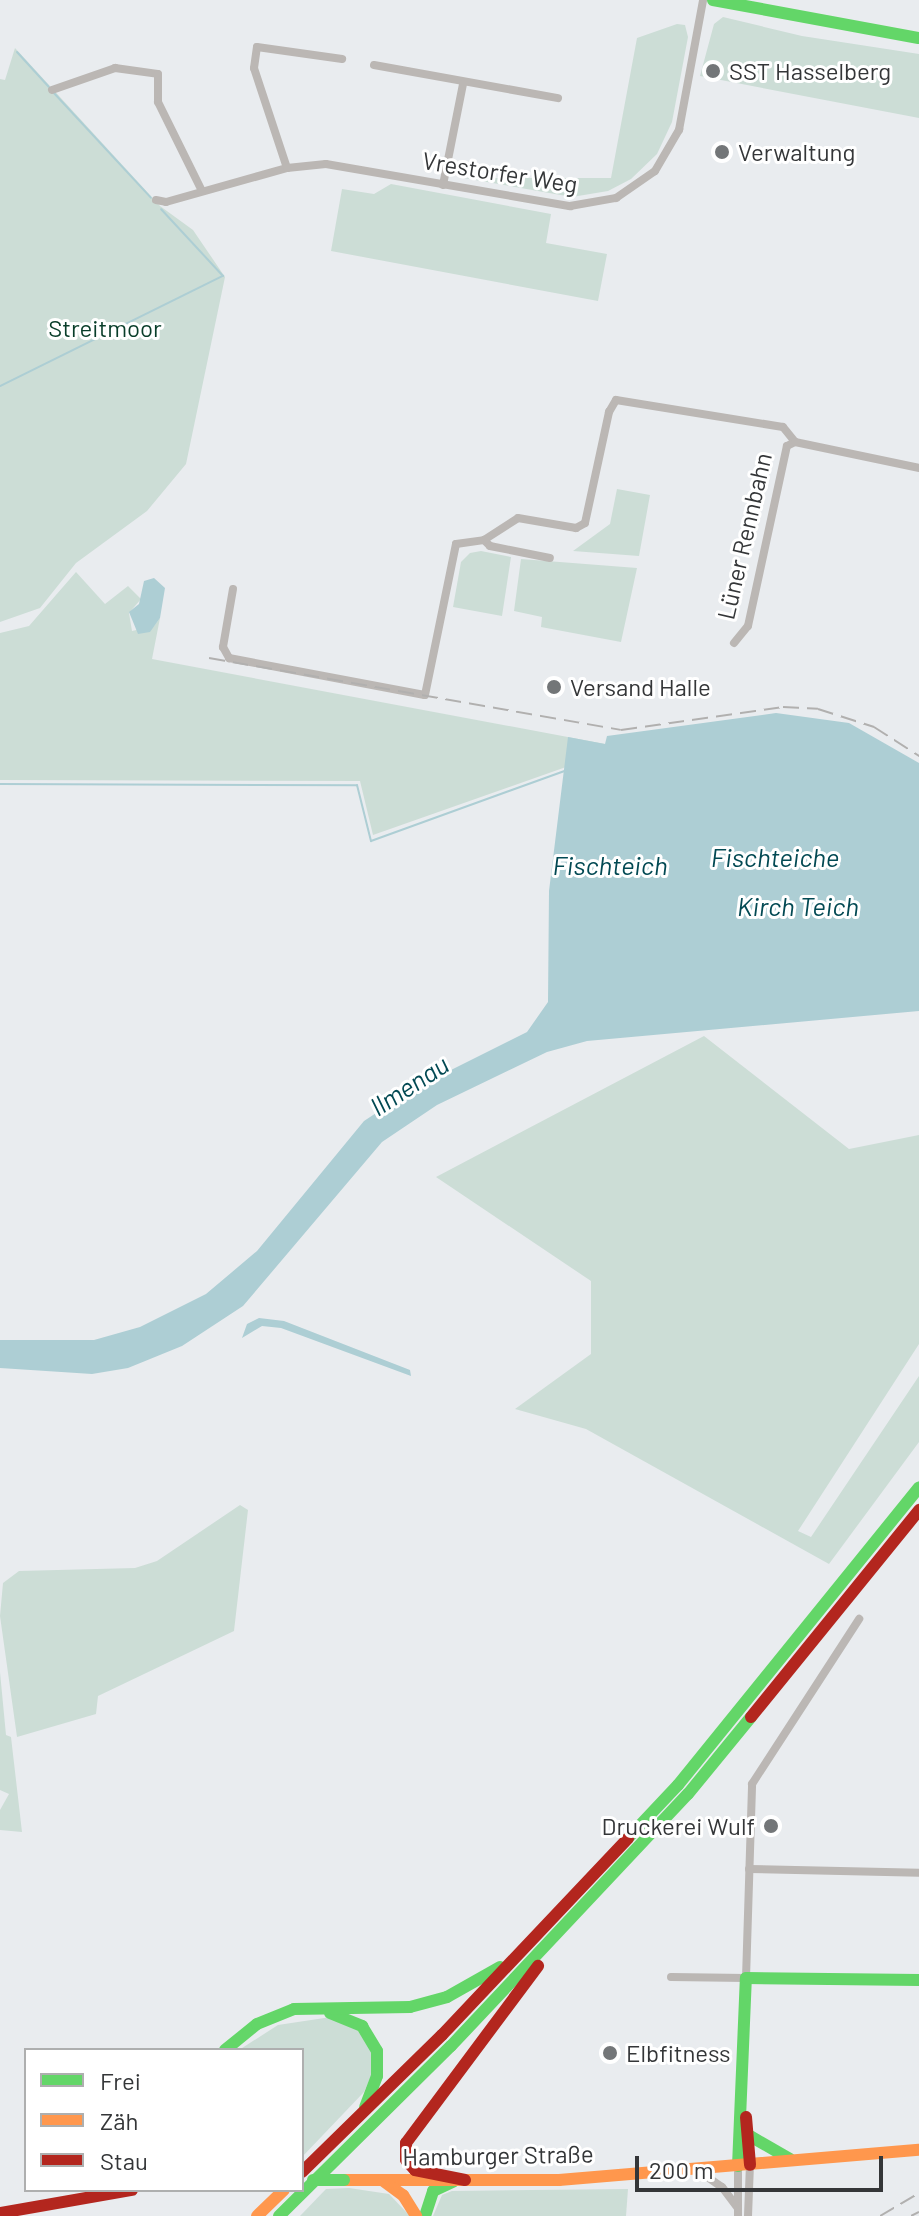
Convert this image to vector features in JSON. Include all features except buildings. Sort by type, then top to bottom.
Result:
[{"type":"main road","points":[[713,0],[919,38]]},
{"type":"main road","points":[[304,2170],[521,1954],[752,1699],[919,1487]]},
{"type":"main road","points":[[304,2191],[583,1907],[762,1708],[919,1510]]},
{"type":"main road","points":[[459,2180],[415,2170],[405,2156],[408,2138],[583,1907]]},
{"type":"main road","points":[[227,2048],[257,2024],[294,2009],[410,2007],[462,1990],[521,1954]]},
{"type":"main road","points":[[744,2165],[746,1978],[919,1980]]},
{"type":"main road","points":[[237,2048],[261,2029],[295,2015],[329,2012],[352,2019],[377,2051],[377,2076],[361,2114]]},
{"type":"main road","points":[[744,2106],[750,2136],[744,2165]]},
{"type":"main road","points":[[750,2136],[767,2151],[797,2162]]},
{"type":"main road","name":"Hamburger Straße","points":[[304,2180],[559,2180],[919,2150]]},
{"type":"main road","points":[[382,2180],[403,2195],[416,2216]]},
{"type":"main road","points":[[417,2180],[425,2216]]},
{"type":"main road","points":[[425,2216],[433,2191],[459,2180]]},
{"type":"main road","points":[[0,2213],[121,2192]]},
{"type":"main road","points":[[257,2216],[282,2192]]},
{"type":"main road","points":[[279,2216],[303,2192]]},
{"type":"street","name":"Vrestorfer Weg","points":[[156,200],[287,168],[326,164],[570,206],[616,198],[646,180],[679,130],[703,0]]},
{"type":"street","points":[[287,168],[254,68],[257,47],[342,59]]},
{"type":"street","points":[[374,65],[463,84],[558,98]]},
{"type":"street","points":[[52,90],[115,68],[158,74],[158,102],[202,191]]},
{"type":"street","points":[[443,185],[463,84]]},
{"type":"street","name":"Lüner Rennbahn","points":[[484,540],[518,518],[576,528],[585,523],[609,412],[622,398],[783,427],[795,442],[919,468]]},
{"type":"street","name":"Lüner Rennbahn","points":[[734,643],[748,626],[782,453],[795,442]]},
{"type":"street","points":[[233,589],[223,647],[229,658],[425,695],[456,544],[484,540],[490,546],[550,558]]},
{"type":"street","points":[[671,1977],[746,1978],[755,1776],[859,1619]]},
{"type":"street","points":[[749,1869],[919,1873]]},
{"type":"street","points":[[738,2212],[744,2165]]},
{"type":"street","points":[[744,2165],[748,2216]]},
{"type":"street","points":[[695,2168],[722,2187],[738,2212]]},
{"type":"green space","points":[[723,17],[802,36],[919,54],[919,118],[700,76],[714,24]]},
{"type":"green space","points":[[677,24],[685,25],[688,37],[672,122],[657,154],[631,179],[608,191],[572,197],[464,178],[611,178],[637,38]]},
{"type":"green space","name":"Streitmoor","points":[[15,48],[160,206],[193,230],[225,277],[186,464],[147,511],[76,563],[40,608],[0,622],[0,79],[5,80]]},
{"type":"green space","points":[[391,184],[551,214],[546,243],[607,254],[598,301],[331,251],[342,189],[374,194]]},
{"type":"green space","points":[[617,489],[650,495],[639,556],[573,551],[610,524]]},
{"type":"green space","points":[[481,551],[511,557],[502,616],[453,607],[461,562],[470,553]]},
{"type":"green space","points":[[521,559],[637,568],[621,642],[541,627],[542,617],[514,611]]},
{"type":"green space","points":[[76,572],[105,604],[128,586],[141,599],[129,613],[132,631],[154,626],[160,618],[152,659],[605,744],[548,1002],[566,767],[373,835],[360,781],[0,780],[0,633],[29,626]]},
{"type":"green space","points":[[704,1036],[849,1149],[919,1135],[919,1344],[798,1531],[811,1537],[919,1376],[919,1442],[829,1564],[586,1429],[515,1409],[591,1354],[591,1281],[436,1177]]},
{"type":"green space","points":[[240,1505],[248,1510],[234,1631],[98,1696],[96,1714],[17,1737],[0,1616],[3,1583],[19,1571],[135,1568],[157,1561]]},
{"type":"green space","points":[[0,1672],[6,1735],[11,1737],[22,1832],[0,1830],[0,1810],[9,1794],[0,1790]]},
{"type":"green space","points":[[331,2017],[356,2028],[371,2051],[372,2074],[364,2092],[304,2155],[304,2048],[242,2048],[278,2025]]},
{"type":"green space","points":[[349,2188],[389,2194],[410,2216],[300,2216],[326,2189]]},
{"type":"green space","points":[[628,2189],[626,2216],[433,2216],[442,2195],[452,2191]]},
{"type":"water","points":[[154,578],[165,588],[160,618],[150,632],[138,634],[129,612],[139,604],[144,581]]},
{"type":"water","name":"Fischteiche","points":[[776,713],[849,723],[919,763],[919,1011],[587,1041],[547,1052],[437,1105],[382,1142],[243,1306],[182,1346],[128,1368],[92,1374],[0,1368],[0,1340],[94,1340],[140,1327],[206,1294],[257,1251],[364,1121],[411,1090],[527,1032],[548,1002],[549,891],[568,737],[605,744],[607,736]]},
{"type":"water","points":[[259,1318],[284,1321],[410,1370],[411,1376],[281,1328],[262,1326],[242,1338],[247,1324]]},
{"type":"waterway","points":[[17,52],[49,87]]},
{"type":"waterway","points":[[53,92],[151,198]]},
{"type":"waterway","points":[[0,386],[223,276],[161,209]]},
{"type":"waterway","points":[[0,784],[357,785],[371,841],[567,770]]},
{"type":"railway","points":[[209,658],[621,730],[783,707],[818,709],[874,727],[919,756]]},
{"type":"railway","points":[[880,2216],[919,2193]]},
{"type":"railway","points":[[911,2216],[919,2212]]},
{"type":"traffic: fast","points":[[713,0],[919,38]]},
{"type":"traffic: fast","points":[[628,1838],[678,1785],[919,1487]]},
{"type":"traffic: fast","points":[[304,2191],[451,2046],[688,1794],[751,1717]]},
{"type":"traffic: fast","points":[[227,2048],[257,2024],[294,2009],[410,2007],[447,1997],[500,1967]]},
{"type":"traffic: fast","points":[[738,2166],[746,1978],[919,1980]]},
{"type":"traffic: fast","points":[[330,2013],[362,2026],[377,2051],[377,2076],[365,2107]]},
{"type":"traffic: fast","points":[[750,2136],[790,2159]]},
{"type":"traffic: fast","points":[[313,2180],[344,2180]]},
{"type":"traffic: fast","points":[[425,2216],[433,2191],[454,2181]]},
{"type":"traffic: fast","points":[[279,2216],[303,2192]]},
{"type":"traffic: slow","points":[[344,2180],[559,2180],[919,2150]]},
{"type":"traffic: slow","points":[[382,2180],[403,2195],[416,2216]]},
{"type":"traffic: slow","points":[[257,2216],[282,2192]]},
{"type":"traffic: jam","points":[[751,1717],[919,1510]]},
{"type":"traffic: jam","points":[[304,2170],[442,2035],[628,1838]]},
{"type":"traffic: jam","points":[[465,2180],[415,2170],[406,2160],[406,2143],[538,1966]]},
{"type":"traffic: jam","points":[[746,2117],[750,2165]]},
{"type":"traffic: jam","points":[[0,2213],[121,2192]]},
{"type":"place","name":"SST Hasselberg","points":[[713,71]]},
{"type":"place","name":"Verwaltung","points":[[722,152]]},
{"type":"place","name":"Versand Halle","points":[[554,687]]},
{"type":"place","name":"Druckerei Wulf","points":[[771,1826]]},
{"type":"place","name":"Elbfitness","points":[[610,2053]]},
{"type":"water label","name":"Fischteich","points":[[610,865]]},
{"type":"water label","name":"Kirch Teich","points":[[798,906]]},
{"type":"water label","name":"Ilmenau","points":[[409,1085]]}]
